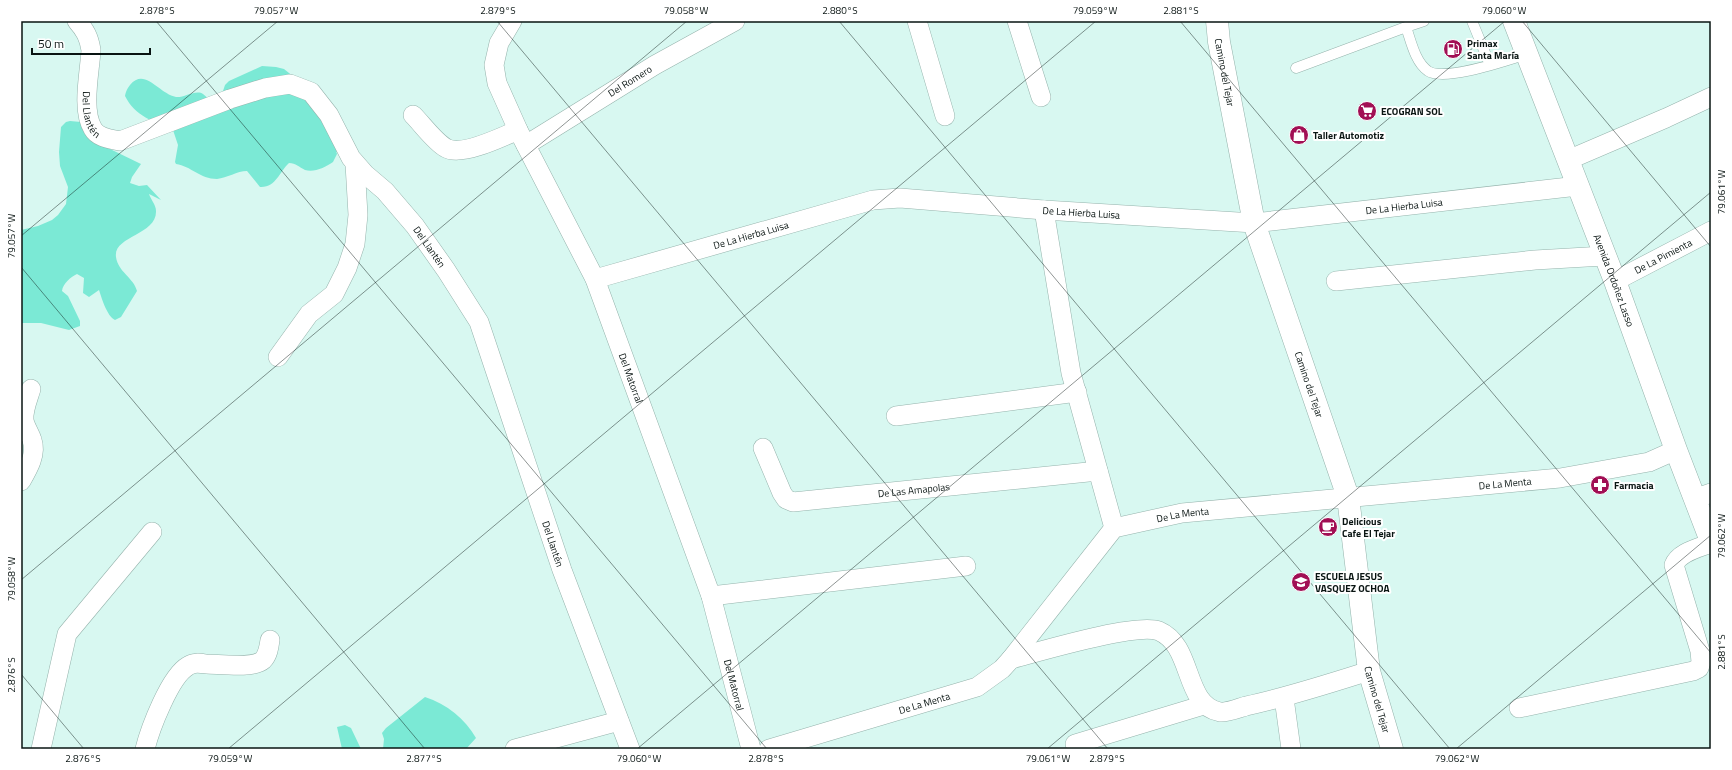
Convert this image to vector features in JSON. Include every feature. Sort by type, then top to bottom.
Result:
[{"type":"street","name":"Del Llantén","points":[[77,21],[86,31],[90,40],[91,50],[87,110],[93,130],[105,138],[120,141],[230,99],[265,88],[290,84],[311,92],[329,114],[341,141],[355,164],[385,191],[415,226],[446,270],[479,322],[562,570],[630,749]]},
{"type":"street","name":"Del Matorral","points":[[512,21],[499,43],[494,65],[497,83],[522,138],[595,279],[711,596],[751,749]]},
{"type":"street","name":"Del Romero","points":[[414,115],[447,149],[460,151],[501,138],[522,138],[735,21]]},
{"type":"street","points":[[917,21],[945,116]]},
{"type":"street","points":[[1017,21],[1041,97]]},
{"type":"street","name":"Camino del Tejar","points":[[1217,21],[1219,42],[1254,223],[1348,497],[1369,672],[1392,749]]},
{"type":"street","name":"Avenida Ordoñez Lasso","points":[[1514,21],[1604,256],[1615,281],[1676,450],[1703,496],[1711,542]]},
{"type":"street","points":[[1568,160],[1711,97]]},
{"type":"street","points":[[278,357],[309,314],[334,294],[347,268],[355,244],[358,215],[355,164]]},
{"type":"street","name":"De La Hierba Luisa","points":[[595,279],[874,200],[900,198],[1044,210],[1254,223],[1578,186]]},
{"type":"street","points":[[1044,210],[1071,374],[1114,528]]},
{"type":"street","name":"De La Pimienta","points":[[1615,281],[1711,231]]},
{"type":"street","points":[[1336,281],[1535,260],[1604,256]]},
{"type":"street","points":[[21,481],[33,457],[34,449],[24,419],[24,412],[31,389]]},
{"type":"street","points":[[896,416],[1077,392]]},
{"type":"street","name":"De Las Amapolas","points":[[763,448],[782,493],[786,499],[794,502],[1098,471]]},
{"type":"street","name":"De La Menta","points":[[769,749],[977,687],[1002,669],[1011,659],[1114,528],[1182,513],[1560,478],[1649,462],[1676,450]]},
{"type":"street","points":[[41,749],[67,634],[152,532]]},
{"type":"street","points":[[1519,708],[1693,671],[1699,668],[1701,662],[1700,651],[1674,565],[1676,559],[1711,542]]},
{"type":"street","points":[[711,596],[966,566]]},
{"type":"street","points":[[1011,659],[1073,642],[1139,629],[1159,631],[1173,641],[1184,658],[1194,689],[1204,705],[1220,712],[1284,698],[1369,672]]},
{"type":"street","points":[[145,749],[170,687],[179,672],[189,665],[196,663],[236,665],[257,664],[264,659],[270,640]]},
{"type":"street","points":[[1284,698],[1291,749]]},
{"type":"street","points":[[1075,744],[1204,705]]},
{"type":"street","points":[[515,749],[619,721]]},
{"type":"lane","points":[[1296,68],[1424,21]]},
{"type":"lane","points":[[1472,21],[1490,65]]},
{"type":"lane","points":[[1406,27],[1420,62],[1428,71],[1441,74],[1465,72],[1527,54]]},
{"type":"green space","points":[[262,66],[284,69],[294,77],[318,107],[343,159],[336,151],[337,154],[333,162],[323,168],[312,171],[305,170],[296,164],[289,163],[274,182],[265,187],[260,187],[247,171],[217,179],[206,177],[186,167],[176,164],[175,162],[178,145],[173,130],[146,118],[134,109],[125,96],[130,85],[136,80],[141,79],[147,80],[170,95],[176,97],[197,92],[204,95],[210,101],[222,94],[225,85],[229,81]]},
{"type":"green space","points":[[66,122],[81,122],[108,148],[141,164],[132,177],[130,183],[139,186],[147,185],[161,200],[149,194],[156,209],[154,219],[143,231],[121,244],[117,250],[117,262],[133,282],[137,291],[121,317],[115,320],[112,318],[105,307],[99,290],[89,297],[83,293],[84,278],[77,274],[66,283],[62,291],[68,296],[80,321],[80,326],[69,330],[41,323],[21,323],[21,230],[38,226],[52,220],[58,215],[66,204],[68,187],[60,166],[59,152],[61,127]]},
{"type":"green space","points":[[425,697],[441,704],[455,713],[472,731],[476,738],[466,749],[383,749],[384,739],[382,733],[386,728]]},
{"type":"green space","points":[[345,725],[351,728],[361,749],[342,749],[337,727]]},
{"type":"place","name":"Primax Santa María","points":[[1453,49]]},
{"type":"place","name":"ECOGRAN SOL","points":[[1367,111]]},
{"type":"place","name":"Taller Automotiz","points":[[1299,135]]},
{"type":"place","name":"Farmacia","points":[[1600,485]]},
{"type":"place","name":"Delicious Cafe El Tejar","points":[[1328,527]]},
{"type":"place","name":"ESCUELA JESUS VASQUEZ OCHOA","points":[[1301,582]]}]
